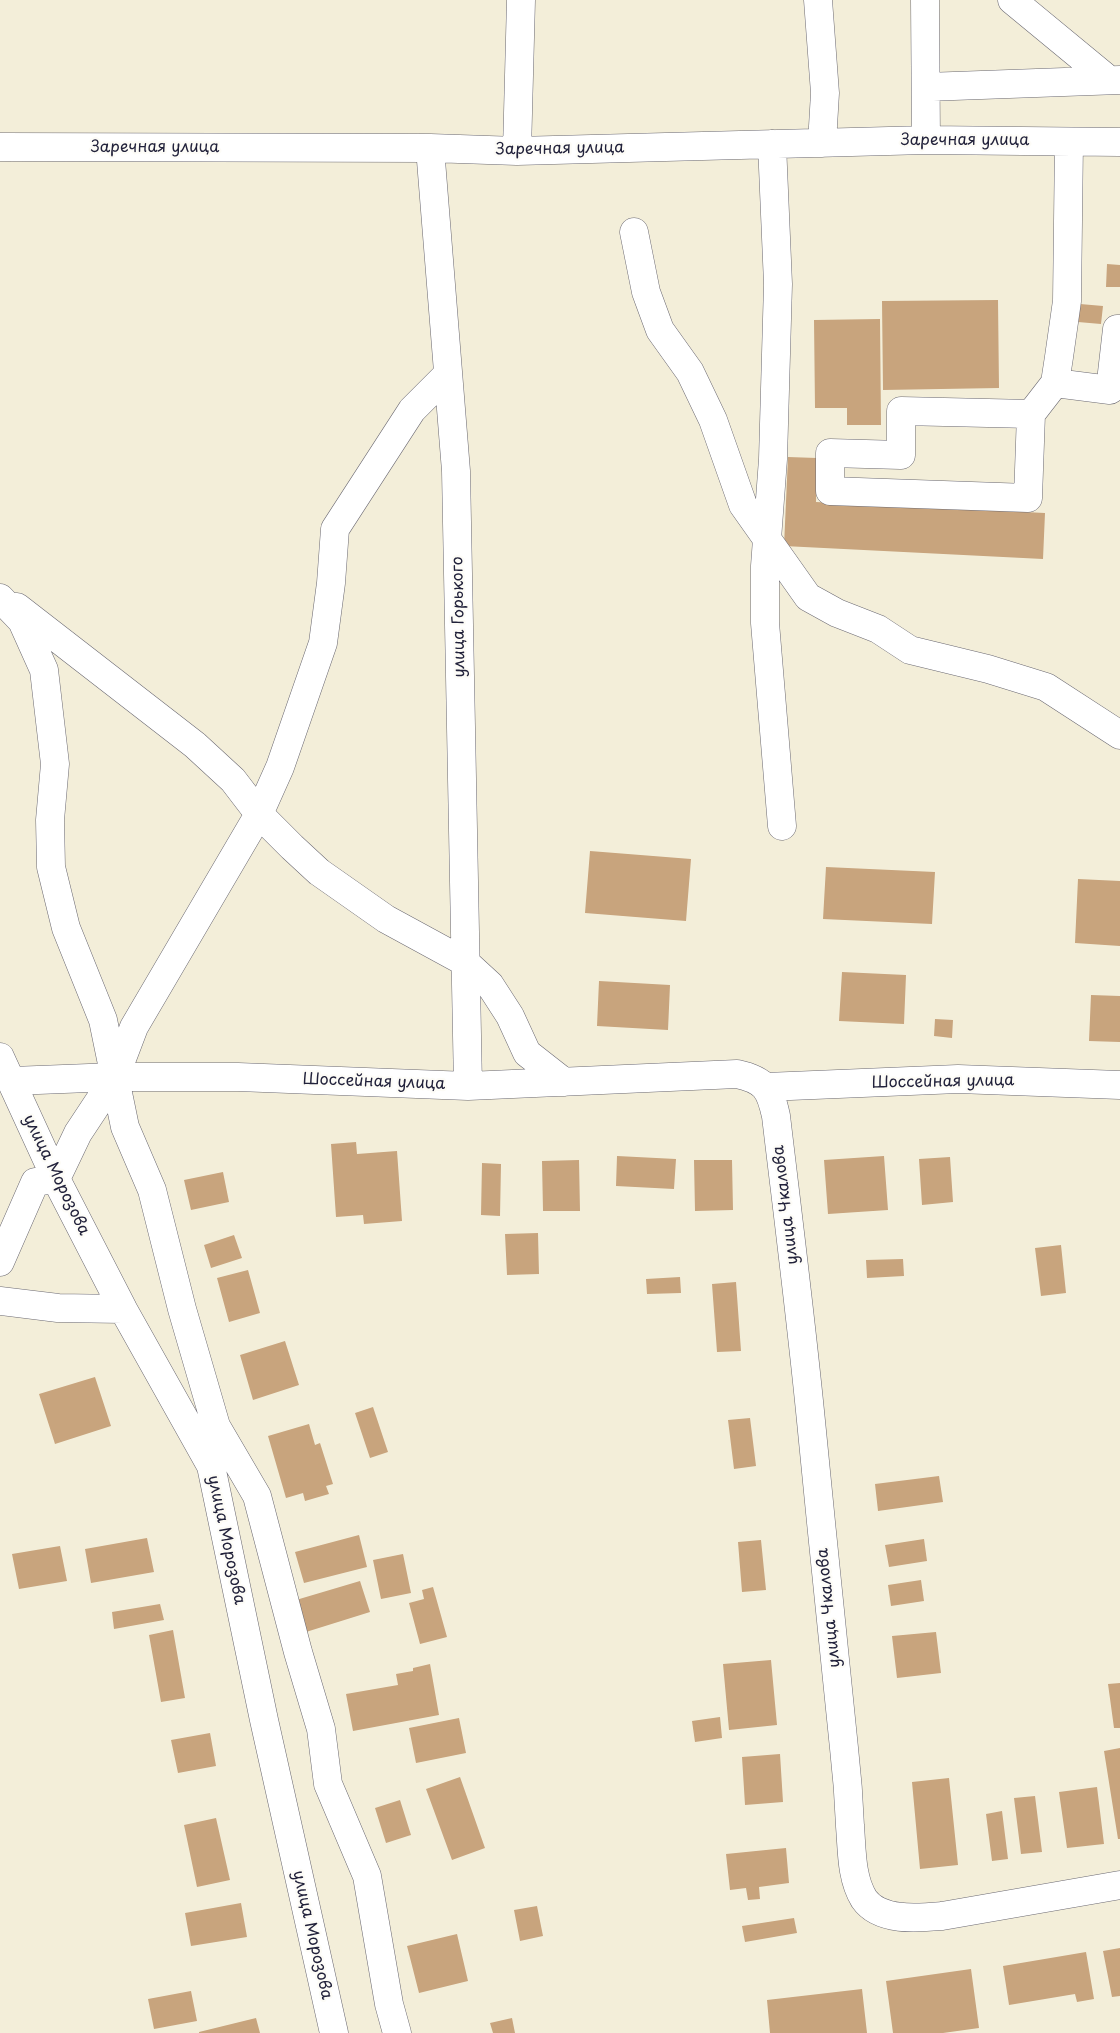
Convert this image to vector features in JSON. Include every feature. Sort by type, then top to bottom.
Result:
[{"type":"street","points":[[517,151],[520,0]]},
{"type":"street","points":[[818,0],[825,93],[822,143]]},
{"type":"street","points":[[925,0],[926,140]]},
{"type":"street","points":[[1012,0],[1114,80]]},
{"type":"street","points":[[926,87],[1114,80]]},
{"type":"street","name":"Заречная улица","points":[[0,147],[430,148],[517,151],[926,140],[1120,142]]},
{"type":"street","points":[[1031,414],[901,411],[901,455],[830,452],[830,491],[1028,498],[1031,414],[1055,383],[1066,300],[1069,142]]},
{"type":"street","points":[[772,144],[778,284],[773,459],[767,538],[765,623],[782,826]]},
{"type":"street","name":"улица Горького","points":[[430,148],[456,470],[468,1086]]},
{"type":"street","points":[[634,232],[646,292],[660,330],[690,372],[713,420],[743,505],[808,597],[837,613],[878,629],[910,650],[988,669],[1046,687],[1120,735]]},
{"type":"street","points":[[1055,383],[1110,390],[1117,329],[1120,329]]},
{"type":"street","points":[[0,1262],[35,1182],[56,1179],[78,1133],[115,1077],[134,1027],[259,814],[280,767],[323,643],[331,583],[335,529],[412,410],[448,374]]},
{"type":"street","points":[[0,593],[195,745],[233,780],[259,814],[319,872],[386,919],[465,962],[490,985],[510,1016],[527,1053],[564,1082]]},
{"type":"street","points":[[0,598],[22,621],[44,670],[55,764],[50,820],[51,867],[66,928],[103,1020],[125,1127],[152,1190],[182,1309],[216,1426],[257,1496],[298,1652],[322,1729],[328,1784],[367,1876],[389,2004],[397,2033]]},
{"type":"street","name":"Шоссейная улица","points":[[6,1069],[115,1077],[238,1077],[468,1086],[737,1074],[760,1081],[766,1087],[958,1078],[1120,1085]]},
{"type":"street","name":"улица Морозова","points":[[6,1069],[56,1179],[123,1309],[211,1466],[264,1720],[334,2033]]},
{"type":"street","name":"улица Чкалова","points":[[766,1087],[772,1097],[778,1131],[811,1420],[826,1585],[846,1760],[853,1859],[858,1888],[866,1901],[880,1911],[897,1916],[921,1917],[942,1916],[1120,1885]]},
{"type":"street","points":[[0,1301],[58,1308],[123,1309]]},
{"type":"building","points":[[1107,264],[1120,265],[1120,287],[1106,287]]},
{"type":"building","points":[[998,300],[999,388],[883,390],[882,301]]},
{"type":"building","points":[[1080,304],[1103,306],[1101,324],[1078,322]]},
{"type":"building","points":[[880,319],[881,425],[847,425],[847,408],[815,408],[814,320]]},
{"type":"building","points":[[788,457],[817,458],[816,502],[1045,513],[1043,559],[784,546]]},
{"type":"building","points":[[590,851],[691,859],[686,921],[585,913]]},
{"type":"building","points":[[826,867],[935,872],[932,924],[823,919]]},
{"type":"building","points":[[1078,879],[1120,881],[1120,946],[1075,943]]},
{"type":"building","points":[[842,972],[906,975],[904,1024],[839,1021]]},
{"type":"building","points":[[599,981],[670,985],[668,1030],[597,1026]]},
{"type":"building","points":[[1091,995],[1120,996],[1120,1042],[1089,1041]]},
{"type":"building","points":[[935,1019],[953,1020],[952,1038],[934,1036]]},
{"type":"building","points":[[356,1142],[357,1154],[397,1151],[402,1221],[364,1224],[363,1215],[336,1217],[331,1144]]},
{"type":"building","points":[[617,1156],[676,1159],[674,1189],[616,1186]]},
{"type":"building","points":[[884,1156],[888,1210],[828,1214],[824,1160]]},
{"type":"building","points":[[950,1157],[953,1202],[922,1205],[919,1159]]},
{"type":"building","points":[[579,1160],[580,1211],[543,1211],[542,1161]]},
{"type":"building","points":[[694,1160],[732,1160],[733,1210],[695,1211]]},
{"type":"building","points":[[482,1163],[501,1164],[500,1216],[481,1215]]},
{"type":"building","points":[[223,1172],[229,1202],[191,1210],[184,1180]]},
{"type":"building","points":[[538,1233],[539,1274],[507,1275],[505,1234]]},
{"type":"building","points":[[234,1235],[242,1258],[211,1268],[204,1245]]},
{"type":"building","points":[[1061,1245],[1066,1293],[1041,1296],[1035,1248]]},
{"type":"building","points":[[903,1259],[904,1276],[867,1278],[866,1260]]},
{"type":"building","points":[[248,1270],[260,1313],[229,1322],[217,1278]]},
{"type":"building","points":[[680,1277],[681,1293],[647,1294],[646,1279]]},
{"type":"building","points":[[736,1282],[741,1351],[717,1352],[712,1284]]},
{"type":"building","points":[[285,1341],[299,1385],[253,1400],[240,1355]]},
{"type":"building","points":[[95,1377],[111,1426],[55,1444],[39,1394]]},
{"type":"building","points":[[373,1407],[388,1452],[370,1458],[355,1413]]},
{"type":"building","points":[[750,1418],[756,1466],[734,1469],[728,1420]]},
{"type":"building","points":[[309,1424],[315,1445],[320,1443],[333,1484],[326,1486],[329,1494],[305,1501],[303,1493],[286,1498],[268,1436]]},
{"type":"building","points":[[939,1476],[943,1502],[878,1511],[875,1484]]},
{"type":"building","points":[[359,1535],[367,1567],[304,1583],[295,1552]]},
{"type":"building","points":[[147,1538],[154,1572],[91,1583],[85,1549]]},
{"type":"building","points":[[924,1539],[927,1561],[889,1567],[885,1545]]},
{"type":"building","points":[[761,1540],[766,1590],[742,1592],[738,1542]]},
{"type":"building","points":[[60,1546],[67,1581],[19,1589],[12,1554]]},
{"type":"building","points":[[403,1554],[411,1593],[381,1599],[373,1560]]},
{"type":"building","points":[[921,1580],[924,1601],[891,1606],[888,1585]]},
{"type":"building","points":[[360,1581],[370,1612],[306,1632],[296,1600]]},
{"type":"building","points":[[433,1587],[447,1637],[420,1644],[409,1603],[424,1599],[422,1590]]},
{"type":"building","points":[[160,1604],[164,1620],[114,1629],[112,1612]]},
{"type":"building","points":[[173,1630],[185,1698],[161,1702],[149,1635]]},
{"type":"building","points":[[936,1632],[941,1673],[897,1678],[892,1636]]},
{"type":"building","points":[[771,1660],[777,1725],[729,1730],[723,1664]]},
{"type":"building","points":[[430,1664],[439,1715],[353,1731],[346,1694],[398,1685],[396,1674],[413,1671],[413,1668]]},
{"type":"building","points":[[1120,1683],[1120,1728],[1114,1728],[1108,1684]]},
{"type":"building","points":[[720,1717],[722,1738],[695,1742],[692,1721]]},
{"type":"building","points":[[459,1718],[466,1753],[416,1763],[409,1728]]},
{"type":"building","points":[[210,1733],[216,1766],[178,1773],[171,1740]]},
{"type":"building","points":[[1120,1748],[1120,1839],[1118,1839],[1104,1751]]},
{"type":"building","points":[[780,1754],[783,1802],[745,1805],[742,1757]]},
{"type":"building","points":[[460,1777],[485,1848],[452,1860],[426,1789]]},
{"type":"building","points":[[949,1778],[958,1865],[920,1869],[912,1782]]},
{"type":"building","points":[[1097,1787],[1104,1844],[1067,1848],[1059,1792]]},
{"type":"building","points":[[1035,1796],[1042,1852],[1021,1854],[1014,1798]]},
{"type":"building","points":[[400,1800],[411,1835],[386,1843],[375,1808]]},
{"type":"building","points":[[1002,1811],[1008,1859],[992,1861],[986,1814]]},
{"type":"building","points":[[216,1818],[230,1880],[197,1887],[184,1825]]},
{"type":"building","points":[[786,1848],[789,1883],[759,1887],[760,1899],[748,1900],[746,1888],[730,1890],[726,1854]]},
{"type":"building","points":[[241,1903],[247,1937],[191,1946],[185,1913]]},
{"type":"building","points":[[537,1906],[543,1936],[520,1941],[514,1910]]},
{"type":"building","points":[[794,1918],[797,1933],[745,1942],[742,1926]]},
{"type":"building","points":[[457,1934],[468,1981],[419,1993],[407,1946]]},
{"type":"building","points":[[1120,1948],[1120,1996],[1112,1997],[1103,1951]]},
{"type":"building","points":[[1086,1952],[1094,1999],[1077,2002],[1075,1994],[1009,2005],[1003,1966]]},
{"type":"building","points":[[971,1969],[979,2028],[943,2033],[893,2033],[886,1981]]},
{"type":"building","points":[[862,1989],[867,2033],[770,2033],[767,2000]]},
{"type":"building","points":[[191,1991],[197,2021],[154,2029],[148,1999]]},
{"type":"building","points":[[256,2018],[260,2033],[199,2033],[199,2032]]},
{"type":"building","points":[[512,2018],[515,2033],[493,2033],[490,2023]]}]
